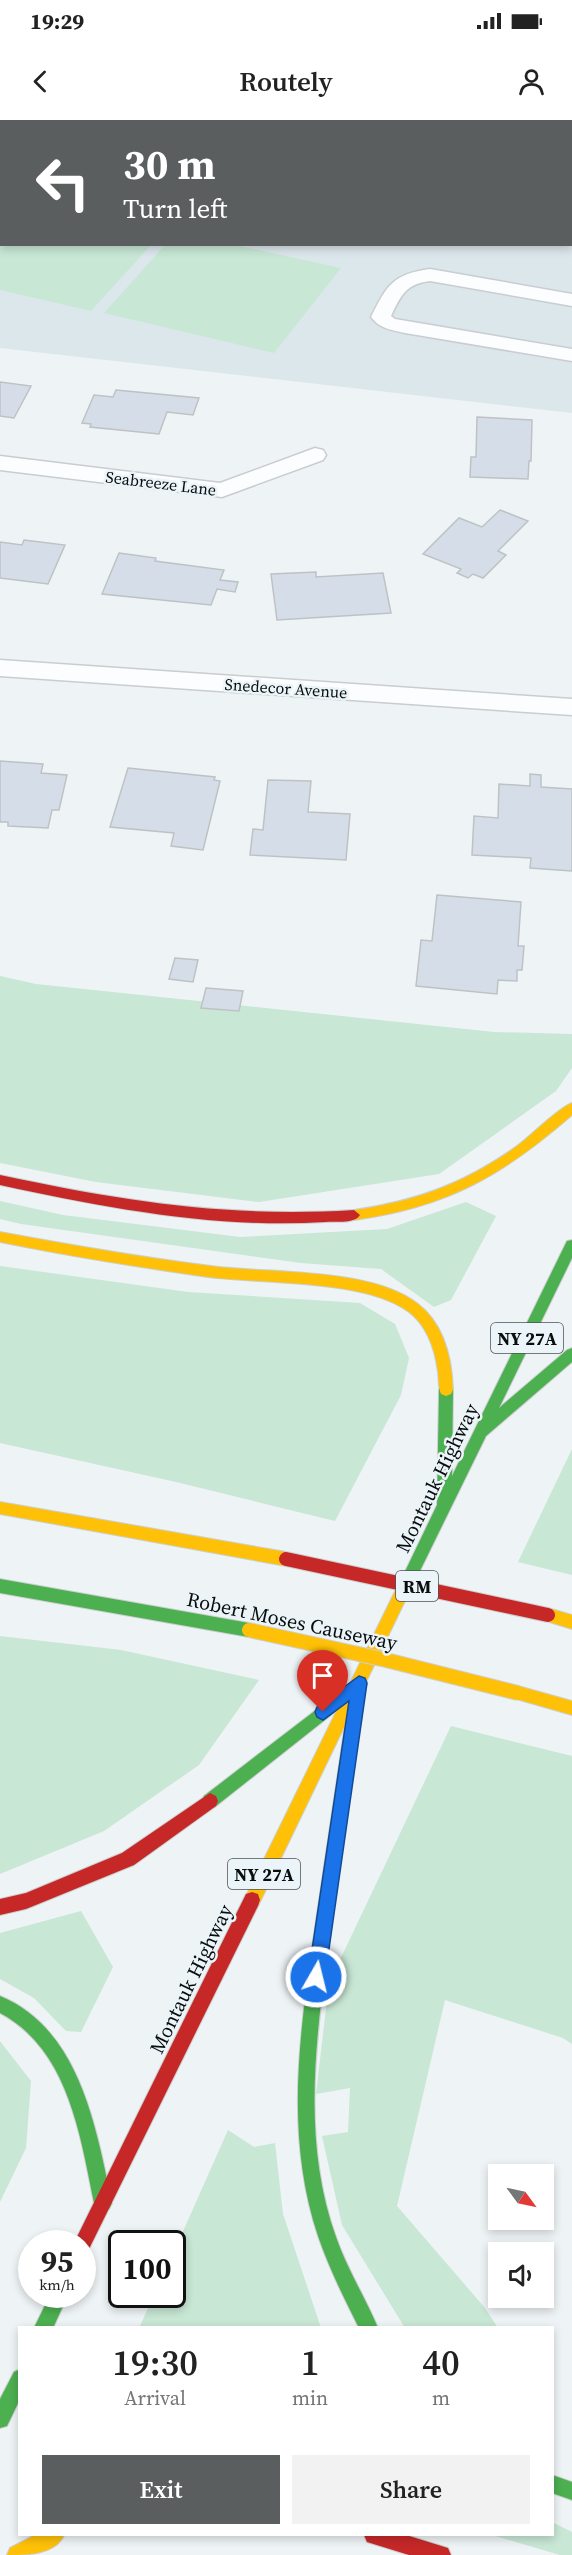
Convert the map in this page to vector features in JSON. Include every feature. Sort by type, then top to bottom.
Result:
[{"type":"main road","points":[[0,1180],[151,1209],[194,1214],[280,1220],[353,1216],[421,1200],[455,1189],[484,1175],[539,1138],[572,1108]]},
{"type":"main road","points":[[0,1238],[100,1257],[169,1266],[242,1275],[356,1284],[403,1301],[418,1312],[433,1329],[446,1368],[444,1504]]},
{"type":"main road","name":"Montauk Highway","points":[[90,2230],[572,1245]]},
{"type":"main road","points":[[482,1431],[572,1354]]},
{"type":"main road","name":"RM","points":[[0,1508],[286,1559],[572,1622]]},
{"type":"main road","name":"Robert Moses Causeway","points":[[0,1586],[249,1630],[386,1660],[572,1708]]},
{"type":"main road","points":[[0,1907],[26,1900],[128,1859],[195,1813],[359,1683]]},
{"type":"main road","points":[[359,1683],[310,2022],[304,2114],[309,2168],[323,2225],[341,2273],[368,2326]]},
{"type":"main road","points":[[0,2004],[31,2023],[44,2035],[60,2057],[73,2084],[103,2203]]},
{"type":"main road","points":[[44,2326],[53,2308]]},
{"type":"main road","points":[[0,2419],[18,2382]]},
{"type":"main road","points":[[554,2485],[572,2491]]},
{"type":"main road","points":[[17,2555],[52,2536]]},
{"type":"main road","points":[[377,2536],[441,2555]]},
{"type":"street","name":"Seabreeze Lane","points":[[0,463],[222,490],[315,455]]},
{"type":"street","name":"Snedecor Avenue","points":[[0,668],[572,707]]},
{"type":"lane","points":[[572,300],[430,275],[412,277],[396,285],[381,316],[388,323],[405,327],[572,355]]},
{"type":"shaded area","points":[[0,246],[572,246],[572,413],[0,348]]},
{"type":"green space","points":[[0,246],[150,246],[91,311],[0,290]]},
{"type":"green space","points":[[164,246],[240,246],[341,268],[274,353],[104,313]]},
{"type":"green space","points":[[0,976],[36,984],[494,1032],[572,1034],[572,1068],[556,1091],[439,1174],[259,1202],[96,1182],[0,1163]]},
{"type":"green space","points":[[0,1201],[63,1215],[240,1237],[387,1229],[466,1202],[496,1216],[451,1300],[434,1307],[381,1269],[301,1263],[21,1224],[0,1219]]},
{"type":"green space","points":[[0,1266],[188,1292],[360,1303],[395,1324],[409,1358],[401,1395],[335,1521],[176,1482],[0,1443]]},
{"type":"green space","points":[[572,1449],[572,1575],[518,1562]]},
{"type":"green space","points":[[0,1636],[121,1650],[259,1680],[199,1765],[104,1831],[0,1874]]},
{"type":"green space","points":[[451,1726],[572,1756],[572,2044],[563,2038],[445,2000],[397,2206],[485,2308],[497,2326],[404,2326],[342,2225],[322,2136],[348,2132],[350,2088],[316,2094],[329,1983]]},
{"type":"green space","points":[[81,1911],[113,1967],[81,2032],[66,2031],[34,1998],[0,1979],[0,1933]]},
{"type":"green space","points":[[0,2041],[31,2081],[26,2148],[0,2202]]},
{"type":"green space","points":[[228,2130],[254,2147],[275,2143],[283,2214],[320,2326],[140,2326],[148,2308],[186,2308],[186,2230],[184,2230]]},
{"type":"green space","points":[[554,2523],[572,2532],[572,2555],[560,2555],[495,2536],[554,2536]]},
{"type":"building","points":[[0,382],[31,386],[14,418],[0,416]]},
{"type":"building","points":[[116,390],[199,398],[193,415],[167,412],[159,434],[90,427],[91,424],[82,423],[94,395],[113,397]]},
{"type":"building","points":[[477,417],[532,420],[528,479],[470,477],[471,457],[476,457]]},
{"type":"building","points":[[500,510],[528,521],[498,551],[506,555],[483,578],[473,574],[468,578],[457,573],[461,569],[423,554],[459,518],[482,527]]},
{"type":"building","points":[[24,540],[65,545],[48,584],[0,578],[0,542],[22,545]]},
{"type":"building","points":[[119,553],[156,558],[155,561],[224,570],[220,580],[238,582],[235,592],[217,589],[211,605],[102,594]]},
{"type":"building","points":[[316,572],[316,577],[383,573],[391,613],[277,620],[271,574]]},
{"type":"building","points":[[0,761],[43,764],[41,773],[67,775],[59,810],[52,810],[48,828],[8,826],[8,822],[0,822]]},
{"type":"building","points":[[128,768],[215,777],[214,780],[220,781],[203,850],[171,846],[174,833],[110,827]]},
{"type":"building","points":[[530,774],[541,775],[541,787],[572,789],[572,871],[530,868],[531,858],[472,855],[474,816],[498,818],[499,784],[530,786]]},
{"type":"building","points":[[268,780],[311,781],[308,812],[350,814],[346,860],[250,855],[253,829],[263,830]]},
{"type":"building","points":[[437,895],[521,902],[518,946],[524,946],[522,970],[517,970],[517,981],[498,980],[497,994],[416,986],[421,940],[432,941]]},
{"type":"building","points":[[175,958],[198,960],[193,982],[169,979]]},
{"type":"building","points":[[206,988],[243,991],[239,1011],[201,1008]]},
{"type":"traffic: fast","points":[[407,1582],[572,1245]]},
{"type":"traffic: fast","points":[[482,1431],[572,1354]]},
{"type":"traffic: fast","points":[[444,1504],[446,1390]]},
{"type":"traffic: fast","points":[[0,1586],[249,1630]]},
{"type":"traffic: fast","points":[[210,1801],[359,1684]]},
{"type":"traffic: fast","points":[[318,1962],[307,2062],[305,2107],[308,2150],[315,2193],[327,2236],[345,2281],[368,2326]]},
{"type":"traffic: fast","points":[[0,2004],[28,2021],[45,2039],[59,2060],[70,2082],[87,2129],[103,2203]]},
{"type":"traffic: fast","points":[[44,2326],[53,2308]]},
{"type":"traffic: fast","points":[[0,2419],[18,2382]]},
{"type":"traffic: fast","points":[[554,2485],[572,2491]]},
{"type":"traffic: slow","points":[[354,1215],[418,1203],[472,1181],[522,1149],[572,1108]]},
{"type":"traffic: slow","points":[[0,1237],[148,1263],[238,1275],[322,1280],[384,1293],[414,1308],[431,1328],[441,1351],[446,1390]]},
{"type":"traffic: slow","points":[[0,1508],[286,1559]]},
{"type":"traffic: slow","points":[[252,1900],[407,1582]]},
{"type":"traffic: slow","points":[[548,1615],[572,1622]]},
{"type":"traffic: slow","points":[[249,1630],[386,1660],[518,1693]]},
{"type":"traffic: slow","points":[[318,1962],[359,1684]]},
{"type":"traffic: slow","points":[[518,1693],[572,1708]]},
{"type":"traffic: slow","points":[[17,2555],[52,2536]]},
{"type":"traffic: jam","points":[[0,1180],[88,1198],[176,1212],[265,1218],[354,1215]]},
{"type":"traffic: jam","points":[[286,1559],[548,1615]]},
{"type":"traffic: jam","points":[[0,1907],[26,1901],[128,1859],[210,1801]]},
{"type":"traffic: jam","points":[[89,2230],[252,1900]]},
{"type":"traffic: jam","points":[[377,2536],[441,2555]]},
{"type":"route","points":[[316,1977],[359,1683],[323,1712]]}]
